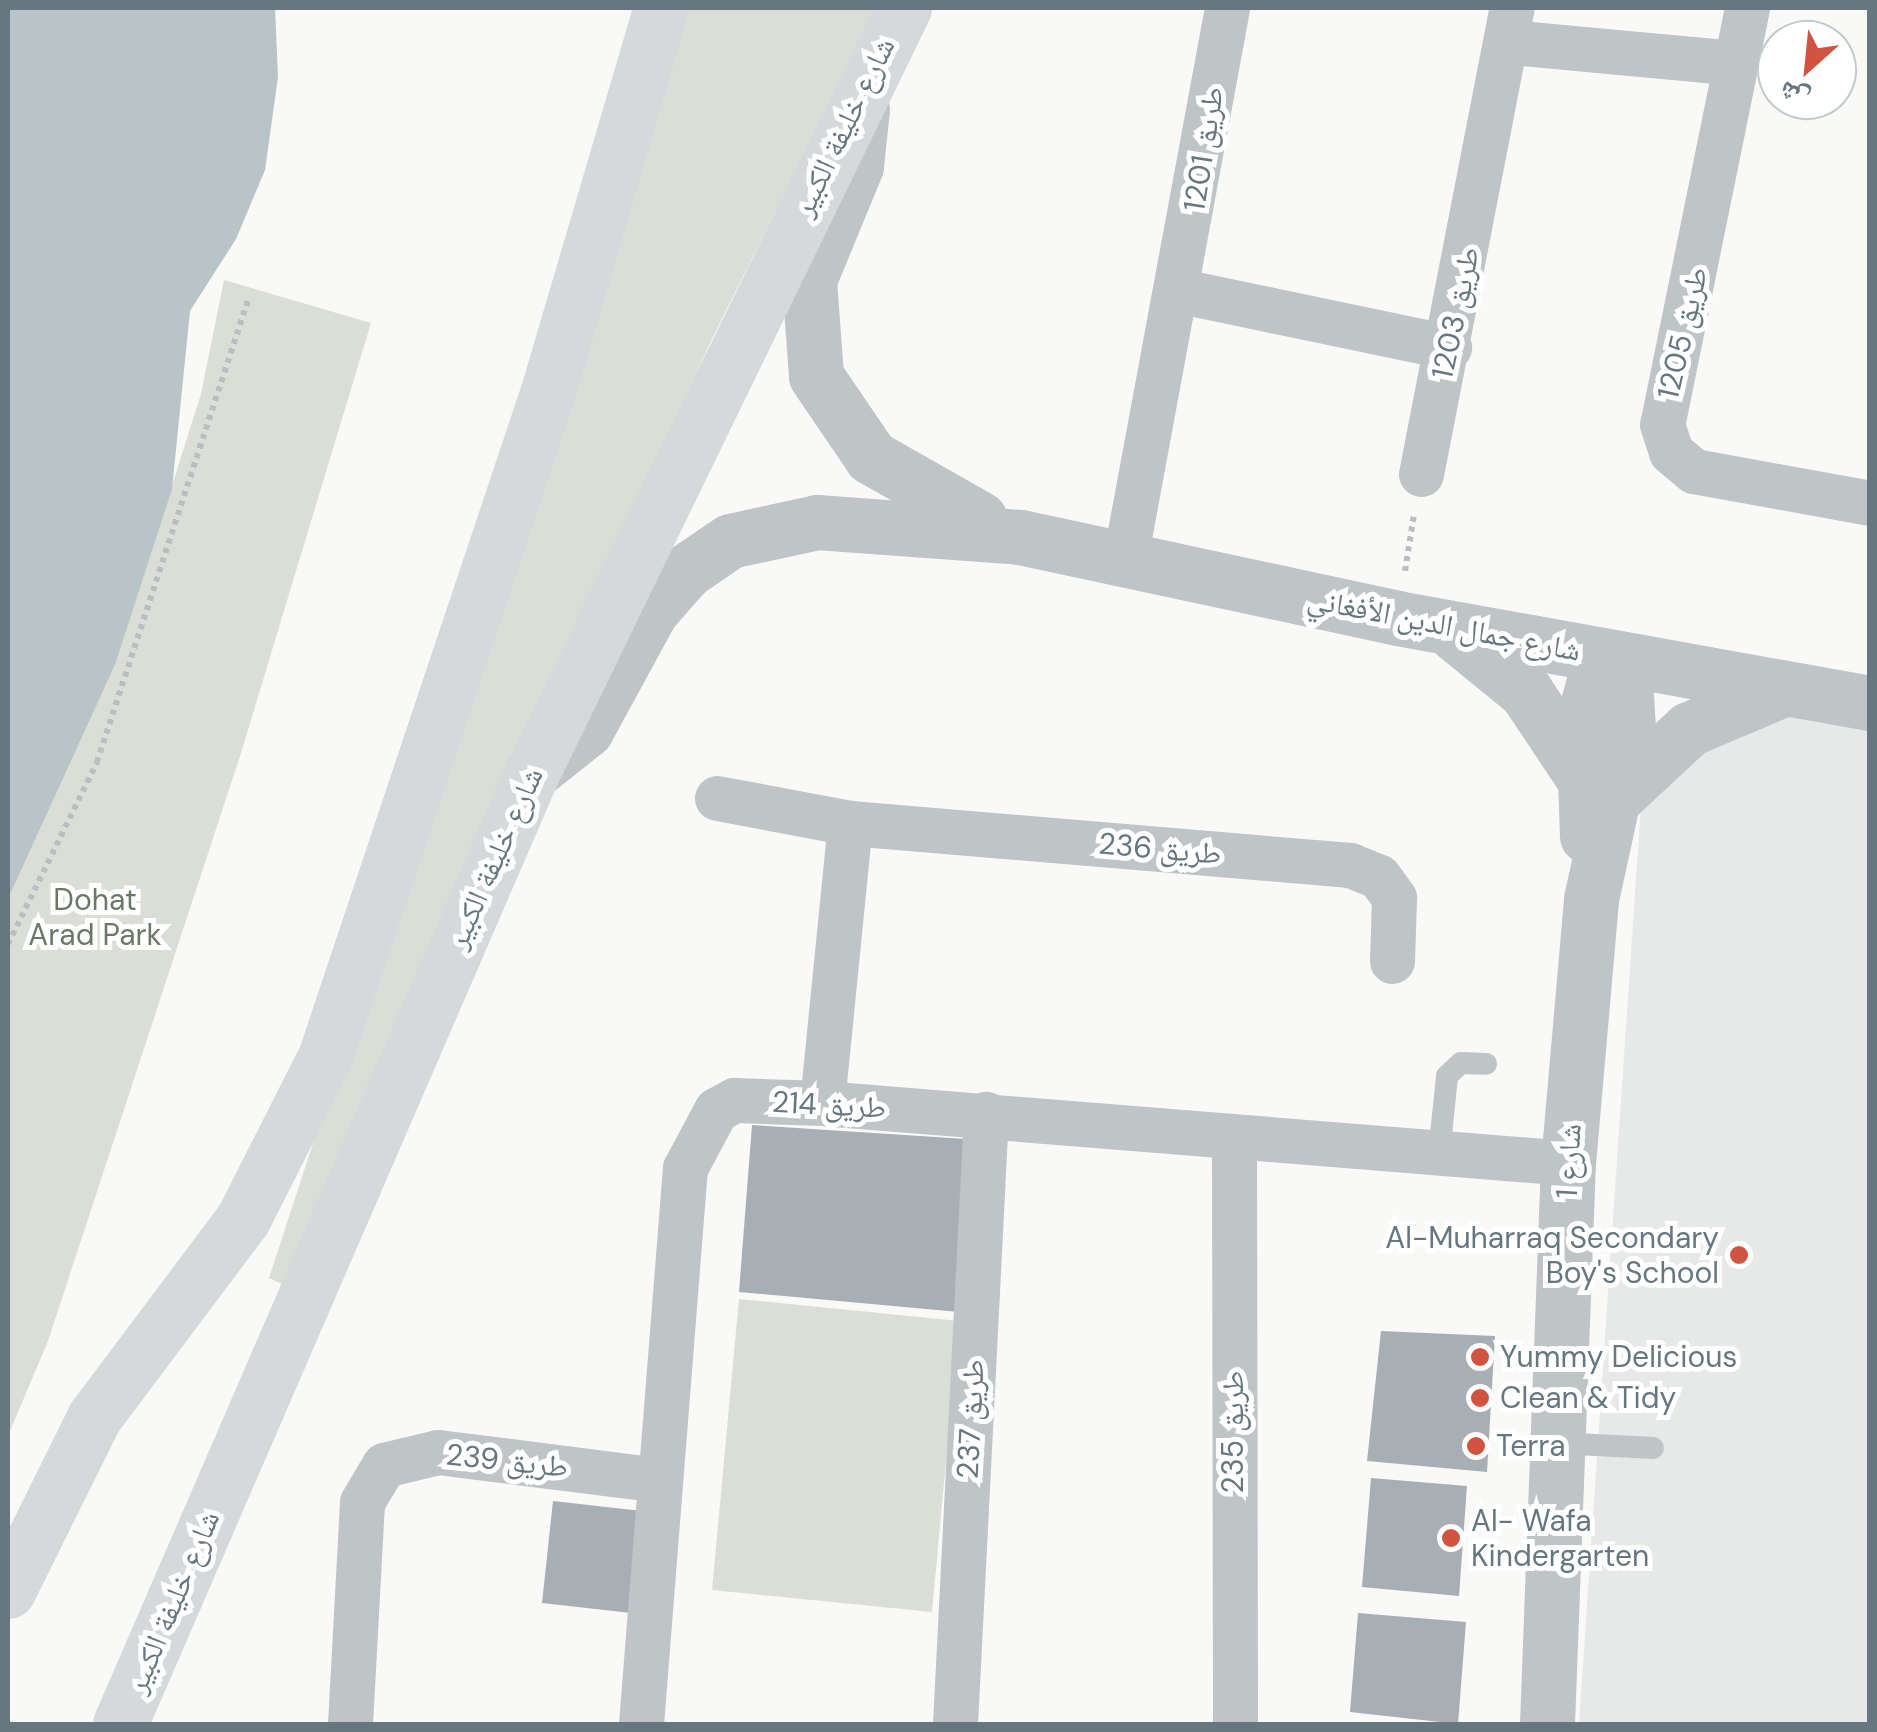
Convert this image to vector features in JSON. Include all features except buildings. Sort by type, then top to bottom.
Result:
[{"type":"main road","points":[[8,1591],[96,1416],[243,1219],[313,1086],[548,391],[661,8]]},
{"type":"main road","name":"شارع خليفة الكبير","points":[[120,1724],[532,773],[860,91],[904,8]]},
{"type":"street","name":"طريق 1201","points":[[1125,559],[1181,290],[1227,8]]},
{"type":"street","name":"طريق 1205","points":[[1747,8],[1662,424],[1671,452],[1694,470],[1870,504]]},
{"type":"street","points":[[1511,25],[1736,63]]},
{"type":"street","name":"طريق 1203","points":[[1421,474],[1511,25]]},
{"type":"street","name":"شارع جمال الدين الأفغاني","points":[[860,91],[856,166],[809,280],[816,376],[848,434],[896,478],[1020,536]]},
{"type":"street","points":[[1181,290],[1449,346]]},
{"type":"street","name":"شارع جمال الدين الأفغاني","points":[[532,773],[586,730],[667,590],[730,541],[862,522],[1020,536],[1420,622],[1870,703]]},
{"type":"street","points":[[1420,622],[1526,692],[1599,788],[1689,729],[1782,690]]},
{"type":"street","name":"شارع 1","points":[[1547,1724],[1568,1163],[1599,788],[1628,729],[1613,657]]},
{"type":"street","name":"طريق 236","points":[[717,798],[850,823],[1350,866],[1380,877],[1394,898],[1392,961]]},
{"type":"street","points":[[822,1104],[850,823]]},
{"type":"street","name":"طريق 214","points":[[641,1724],[658,1480],[691,1145],[734,1100],[986,1114],[1234,1140],[1568,1163]]},
{"type":"street","name":"طريق 237","points":[[955,1724],[986,1114]]},
{"type":"street","name":"طريق 235","points":[[1234,1140],[1235,1724]]},
{"type":"street","name":"طريق 239","points":[[350,1724],[362,1502],[384,1466],[438,1452],[658,1480]]},
{"type":"lane","points":[[1439,1154],[1447,1076],[1461,1064],[1486,1064]]},
{"type":"lane","points":[[1558,1443],[1653,1448]]},
{"type":"path","points":[[8,944],[98,762],[250,296]]},
{"type":"path","points":[[1420,622],[1421,474]]},
{"type":"shaded area","points":[[8,8],[275,8],[278,77],[265,170],[236,239],[190,311],[172,489],[115,665],[8,899]]},
{"type":"shaded area","name":"Al-Muharraq Secondary Boy's School","points":[[1769,707],[1869,726],[1869,1724],[1579,1724],[1642,789]]},
{"type":"green space","points":[[684,8],[876,8],[712,339],[284,1285],[269,1278]]},
{"type":"green space","name":"Dohat Arad Park","points":[[224,280],[371,323],[241,753],[48,1341],[8,1436],[8,899],[115,665],[201,394]]},
{"type":"green space","points":[[739,1299],[959,1321],[932,1612],[712,1590]]},
{"type":"place","name":"Al-Muharraq Secondary Boy's School","points":[[1739,1255]]},
{"type":"place","name":"Yummy Delicious","points":[[1480,1357]]},
{"type":"place","name":"Clean & Tidy","points":[[1480,1398]]},
{"type":"place","name":"Terra","points":[[1476,1446]]},
{"type":"place","name":"Al- Wafa Kindergarten","points":[[1451,1538]]}]
